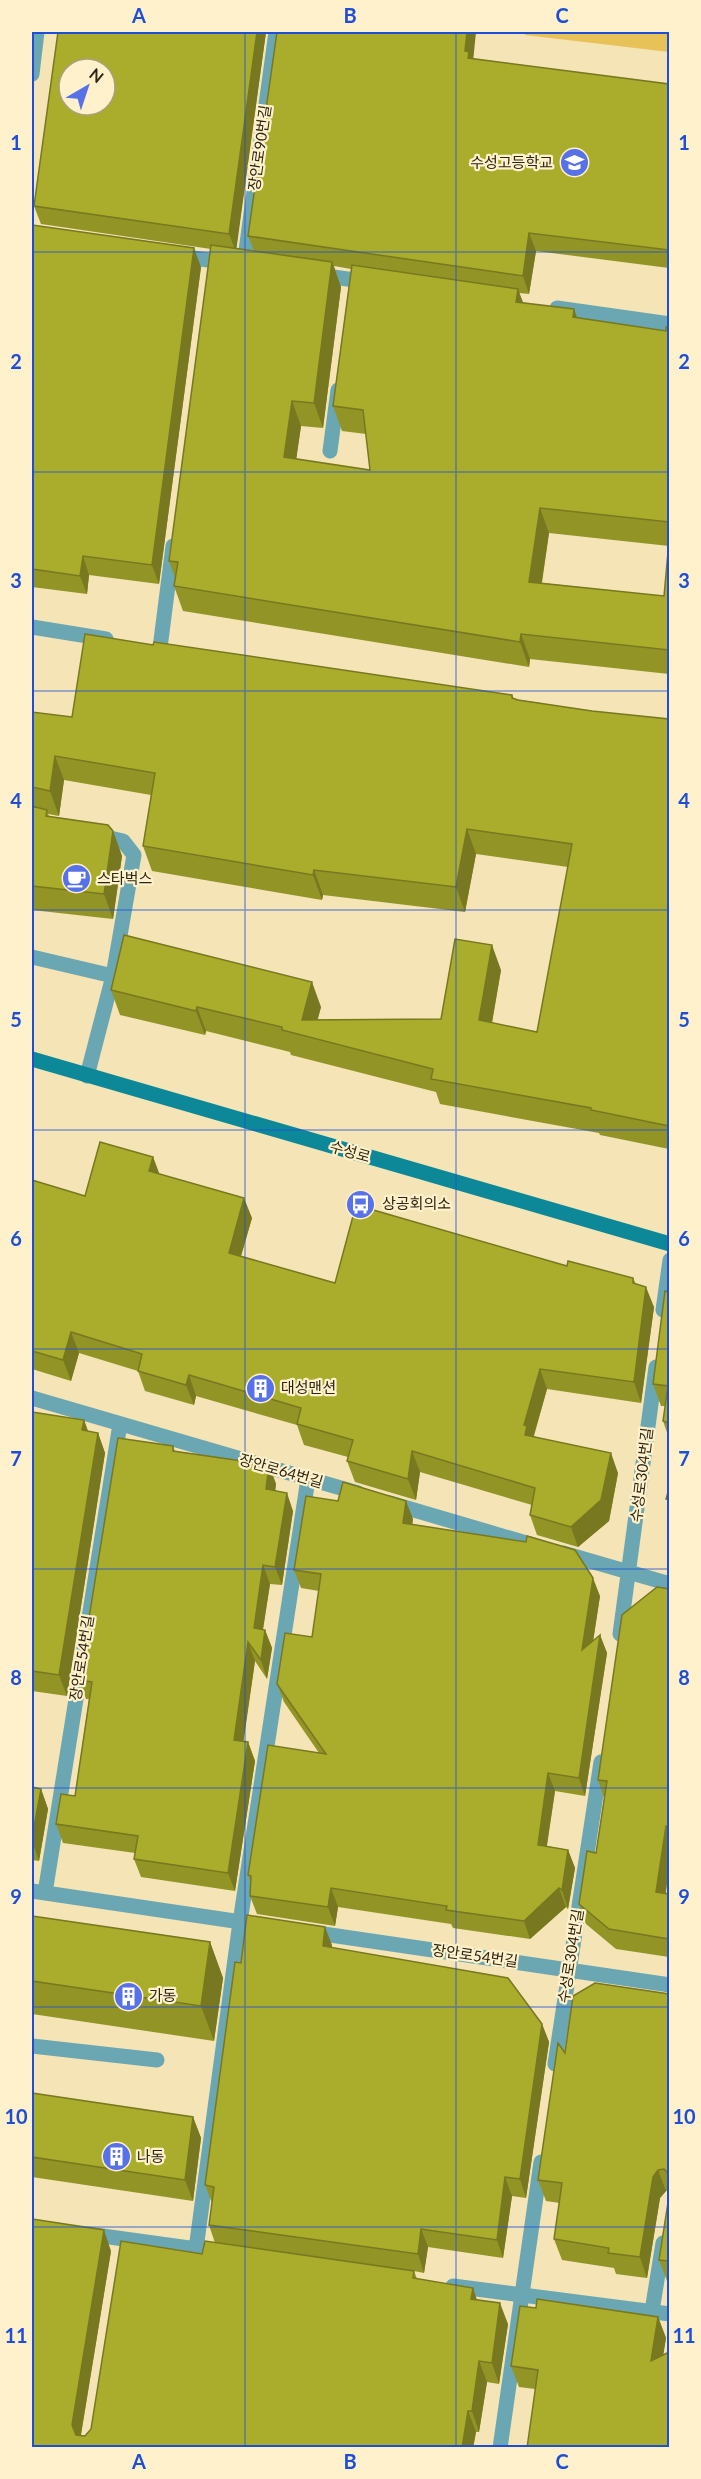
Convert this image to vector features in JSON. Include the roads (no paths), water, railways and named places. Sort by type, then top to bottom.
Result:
[{"type":"street","points":[[32,74],[37,32]]},
{"type":"street","name":"장안로90번길","points":[[167,254],[211,266],[249,266],[276,32]]},
{"type":"street","points":[[309,274],[351,285],[387,285]]},
{"type":"street","points":[[540,306],[669,324]]},
{"type":"street","points":[[330,451],[340,371]]},
{"type":"street","points":[[160,648],[175,530]]},
{"type":"street","points":[[32,627],[125,642]]},
{"type":"street","points":[[77,831],[123,842],[134,855],[113,976],[87,1076]]},
{"type":"street","points":[[32,957],[113,976]]},
{"type":"street","name":"수성로","points":[[32,1059],[669,1244]]},
{"type":"street","points":[[661,1330],[669,1260]]},
{"type":"street","name":"수성로304번길","points":[[617,1654],[630,1573],[658,1353]]},
{"type":"street","name":"장안로64번길","points":[[32,1398],[669,1584]]},
{"type":"street","name":"장안로54번길","points":[[120,1424],[38,1892],[263,1925]]},
{"type":"street","points":[[196,2249],[240,1922],[308,1479]]},
{"type":"street","name":"수성로304번길","points":[[554,2074],[603,1748]]},
{"type":"street","name":"장안로54번길","points":[[298,1930],[669,1984]]},
{"type":"street","points":[[32,2046],[157,2060]]},
{"type":"street","points":[[500,2448],[543,2144]]},
{"type":"street","points":[[77,2233],[122,2245],[219,2252]]},
{"type":"street","points":[[652,2311],[664,2233]]},
{"type":"street","points":[[440,2284],[669,2314]]},
{"type":"place","name":"수성고등학교","points":[[574,163]]},
{"type":"place","name":"스타벅스","points":[[76,879]]},
{"type":"place","name":"상공회의소","points":[[361,1204]]},
{"type":"place","name":"대성맨션","points":[[260,1388]]},
{"type":"place","name":"가동","points":[[128,1996]]},
{"type":"place","name":"나동","points":[[116,2157]]}]
